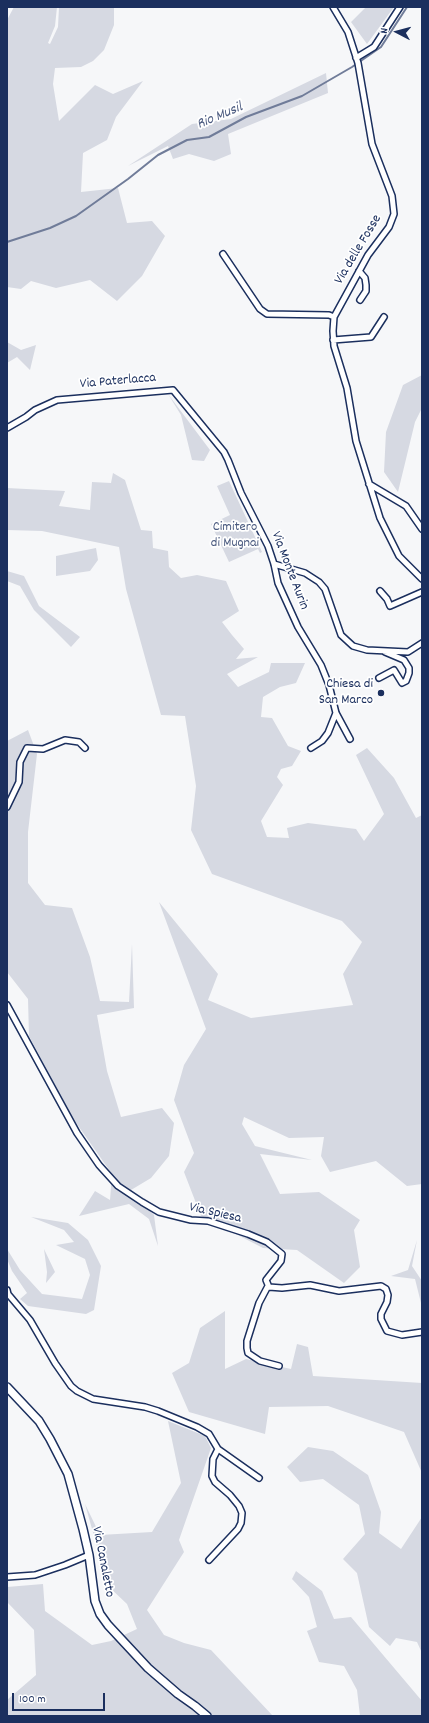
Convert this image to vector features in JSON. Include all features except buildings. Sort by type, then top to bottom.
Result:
[{"type":"street","name":"Via delle Fosse","points":[[332,7],[348,32],[356,58],[372,144],[392,196],[394,214],[389,227],[368,255],[334,317],[333,340],[347,388],[356,440],[380,518],[399,556],[422,579]]},
{"type":"street","points":[[356,58],[374,47],[400,7]]},
{"type":"street","points":[[223,254],[260,309],[267,314],[329,315],[334,317]]},
{"type":"street","points":[[359,270],[365,278],[366,285],[366,291],[360,300]]},
{"type":"street","points":[[333,340],[371,337],[384,317]]},
{"type":"street","name":"Via Paterlacca","points":[[7,428],[35,410],[57,400],[173,390],[224,452],[228,460]]},
{"type":"street","name":"Via Monte Aurin","points":[[228,460],[274,564],[278,583],[298,627],[321,665],[330,685],[336,712],[350,739]]},
{"type":"street","points":[[369,484],[406,506],[422,529]]},
{"type":"street","points":[[274,564],[305,573],[319,582],[325,589],[341,634],[353,646],[367,650],[408,652],[422,643]]},
{"type":"street","points":[[380,591],[387,599],[390,606],[422,592]]},
{"type":"street","points":[[379,678],[394,670],[402,683],[406,681],[409,673],[409,668],[404,660],[387,654],[384,651]]},
{"type":"street","points":[[311,748],[322,741],[328,733],[336,712]]},
{"type":"street","points":[[7,807],[19,782],[20,762],[27,748],[43,749],[65,740],[79,742],[85,748]]},
{"type":"street","name":"Via Spiesa","points":[[7,1005],[77,1134],[99,1165],[118,1186],[159,1212],[192,1220],[208,1221],[267,1242],[282,1254],[281,1261],[266,1280],[268,1286]]},
{"type":"street","points":[[279,1366],[260,1361],[248,1353],[247,1348],[259,1303],[268,1286],[282,1288],[310,1285],[339,1291],[381,1286],[386,1289],[388,1294],[387,1302],[381,1314],[381,1319],[387,1332],[402,1335],[422,1332]]},
{"type":"street","points":[[7,1290],[8,1294],[30,1320],[55,1363],[71,1386],[77,1391],[93,1399],[145,1407],[168,1414],[197,1427],[209,1434],[218,1449],[259,1478]]},
{"type":"street","name":"Via Canaletto","points":[[7,1387],[39,1421],[68,1474],[89,1555],[95,1601],[104,1619],[148,1668],[178,1694],[207,1716]]},
{"type":"street","points":[[209,1560],[238,1529],[241,1522],[242,1513],[239,1506],[230,1495],[215,1482],[212,1476],[214,1459],[218,1449]]},
{"type":"street","points":[[7,1577],[35,1575],[89,1555]]},
{"type":"green space","points":[[14,7],[57,7],[55,26],[48,43],[50,44],[58,27],[59,7],[114,7],[114,25],[104,50],[93,61],[81,67],[55,68],[53,84],[59,121],[95,85],[113,94],[143,81],[116,117],[107,140],[83,153],[81,192],[118,188],[127,223],[152,221],[165,236],[142,276],[117,301],[90,280],[56,288],[31,281],[21,289],[7,287],[7,20]]},
{"type":"green space","points":[[366,7],[394,7],[367,44],[351,22]]},
{"type":"green space","points":[[326,73],[328,93],[228,134],[231,154],[214,161],[189,154],[173,159],[168,146],[128,166],[192,124],[231,119]]},
{"type":"green space","points":[[7,342],[21,350],[36,345],[30,370],[17,357],[7,363]]},
{"type":"green space","points":[[422,375],[422,408],[415,422],[398,492],[384,472],[386,432],[403,385]]},
{"type":"green space","points":[[168,394],[210,450],[204,461],[192,460],[181,415]]},
{"type":"green space","points":[[113,473],[125,480],[141,530],[152,531],[153,548],[168,551],[169,567],[181,578],[197,575],[226,581],[239,611],[222,622],[244,649],[236,659],[258,657],[227,674],[238,687],[269,672],[271,663],[305,663],[296,683],[280,687],[263,697],[261,717],[272,718],[288,746],[301,751],[292,766],[281,769],[277,777],[283,785],[261,821],[267,837],[289,838],[287,828],[308,823],[356,829],[364,841],[384,814],[356,755],[367,748],[394,778],[416,818],[422,815],[422,1184],[407,1186],[376,1161],[330,1172],[321,1156],[324,1137],[289,1138],[244,1117],[242,1124],[255,1146],[312,1160],[260,1154],[280,1194],[319,1192],[360,1220],[354,1230],[360,1267],[344,1283],[297,1250],[263,1248],[201,1216],[184,1172],[194,1153],[174,1100],[184,1065],[206,1029],[159,902],[218,974],[208,1000],[251,1018],[353,1005],[343,974],[362,942],[342,921],[212,874],[191,830],[196,786],[185,716],[161,715],[126,589],[119,547],[42,531],[7,530],[7,488],[65,491],[59,506],[90,510],[92,482],[111,483]]},
{"type":"green space","name":"Cimitero di Mugnai","points":[[229,481],[262,552],[260,553],[258,549],[229,562],[211,524],[230,515],[217,486]]},
{"type":"green space","points":[[96,548],[98,560],[90,571],[56,576],[56,556]]},
{"type":"green space","points":[[7,571],[24,576],[39,606],[80,637],[71,647],[34,610],[20,586],[7,581]]},
{"type":"green space","points":[[28,730],[37,754],[28,832],[28,883],[45,905],[72,908],[90,957],[100,1001],[129,1002],[132,944],[134,1008],[97,1015],[107,1071],[121,1117],[162,1108],[174,1123],[169,1156],[151,1178],[131,1190],[154,1215],[158,1246],[149,1219],[129,1204],[79,1216],[95,1191],[110,1200],[112,1174],[72,1117],[29,1036],[28,999],[7,972],[7,741]]},
{"type":"green space","points":[[31,1217],[68,1223],[88,1240],[101,1266],[94,1310],[86,1314],[28,1306],[20,1299],[27,1293],[12,1271],[7,1259],[7,1249],[20,1270],[42,1294],[82,1299],[90,1275],[85,1259],[56,1245],[74,1242],[64,1230]]},
{"type":"green space","points":[[417,1240],[412,1266],[422,1281],[422,1307],[415,1279],[391,1276],[408,1270]]},
{"type":"green space","points":[[44,1249],[55,1272],[46,1283],[47,1272]]},
{"type":"green space","points":[[225,1311],[225,1369],[246,1359],[291,1369],[297,1344],[308,1347],[313,1376],[422,1383],[422,1473],[404,1432],[328,1406],[269,1407],[265,1434],[189,1412],[172,1373],[189,1363],[200,1328]]},
{"type":"green space","points":[[168,1421],[205,1436],[211,1448],[179,1540],[184,1552],[147,1610],[164,1635],[184,1643],[211,1650],[273,1716],[7,1716],[7,1700],[36,1675],[34,1630],[7,1602],[7,1587],[43,1584],[45,1611],[92,1645],[111,1641],[137,1629],[127,1604],[108,1586],[85,1504],[100,1535],[152,1532],[181,1483]]},
{"type":"green space","points":[[308,1447],[333,1451],[368,1475],[381,1512],[379,1533],[401,1549],[422,1517],[422,1653],[417,1642],[396,1638],[390,1646],[369,1627],[357,1573],[343,1559],[365,1534],[359,1505],[323,1479],[300,1482],[287,1467]]},
{"type":"green space","points":[[296,1571],[322,1591],[334,1619],[351,1617],[422,1701],[422,1716],[360,1716],[357,1690],[344,1666],[319,1662],[307,1631],[317,1627],[309,1597],[292,1579]]},
{"type":"waterway","name":"Rio Musil","points":[[7,242],[50,228],[76,216],[128,179],[158,155],[187,140],[209,137],[246,117],[302,96],[352,67],[381,47],[407,7]]},
{"type":"place","name":"Chiesa di San Marco","points":[[381,693]]}]
